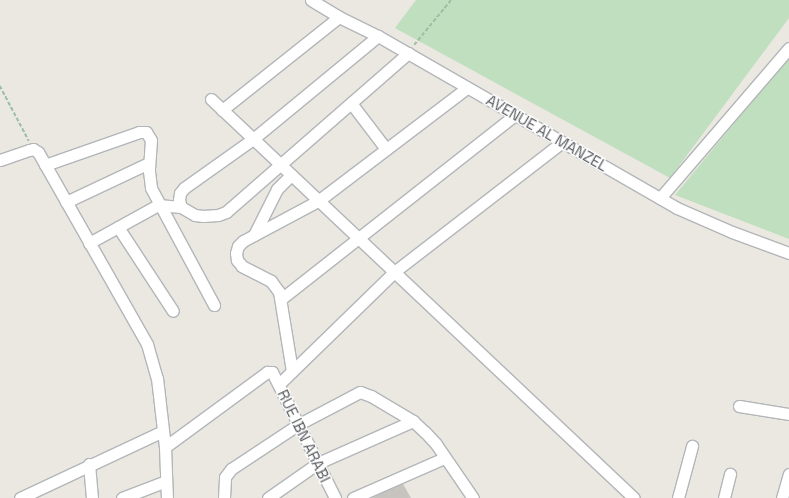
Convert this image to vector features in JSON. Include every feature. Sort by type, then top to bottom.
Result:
[{"type":"street","name":"AVENUE AL MANZEL","points":[[311,0],[339,17],[408,53],[677,208],[732,232],[789,253]]},
{"type":"street","points":[[222,110],[339,17]]},
{"type":"street","points":[[181,207],[179,200],[180,193],[184,188],[253,139],[378,36]]},
{"type":"street","points":[[660,198],[789,48]]},
{"type":"street","points":[[89,243],[159,205],[181,207],[195,215],[202,216],[218,215],[226,212],[408,53]]},
{"type":"street","points":[[292,370],[281,299],[276,286],[271,281],[242,266],[237,260],[236,253],[238,246],[318,201],[467,88]]},
{"type":"street","points":[[211,99],[634,498]]},
{"type":"street","points":[[351,103],[386,149]]},
{"type":"street","points":[[281,299],[515,115]]},
{"type":"street","points":[[45,165],[143,131],[146,132],[151,140],[149,180],[159,205],[214,305]]},
{"type":"street","points":[[165,447],[267,372],[276,378],[292,370],[394,272],[562,142]]},
{"type":"street","points":[[0,160],[33,149],[38,152],[152,355],[157,378],[165,447],[166,498]]},
{"type":"street","points":[[66,202],[149,163]]},
{"type":"street","points":[[254,236],[277,189],[291,175]]},
{"type":"street","points":[[118,227],[173,311]]},
{"type":"street","name":"RUE IBN ARABI","points":[[276,378],[335,498]]},
{"type":"street","points":[[224,498],[225,477],[228,472],[298,424],[360,392],[371,396],[412,421],[425,432],[473,498]]},
{"type":"street","points":[[739,406],[789,414]]},
{"type":"street","points":[[268,498],[318,463],[412,421]]},
{"type":"street","points":[[20,498],[89,464],[163,431]]},
{"type":"street","points":[[678,498],[692,446]]},
{"type":"street","points":[[353,498],[444,458]]},
{"type":"street","points":[[89,464],[92,498]]},
{"type":"street","points":[[724,498],[730,474]]},
{"type":"street","points":[[782,498],[789,474]]},
{"type":"street","points":[[122,498],[166,481]]},
{"type":"path","points":[[408,53],[451,0]]},
{"type":"path","points":[[0,86],[33,149]]},
{"type":"green space","points":[[416,0],[789,0],[789,18],[670,178],[395,28]]},
{"type":"green space","points":[[789,57],[789,239],[675,195]]},
{"type":"building","points":[[403,484],[411,498],[372,498],[380,494]]}]
